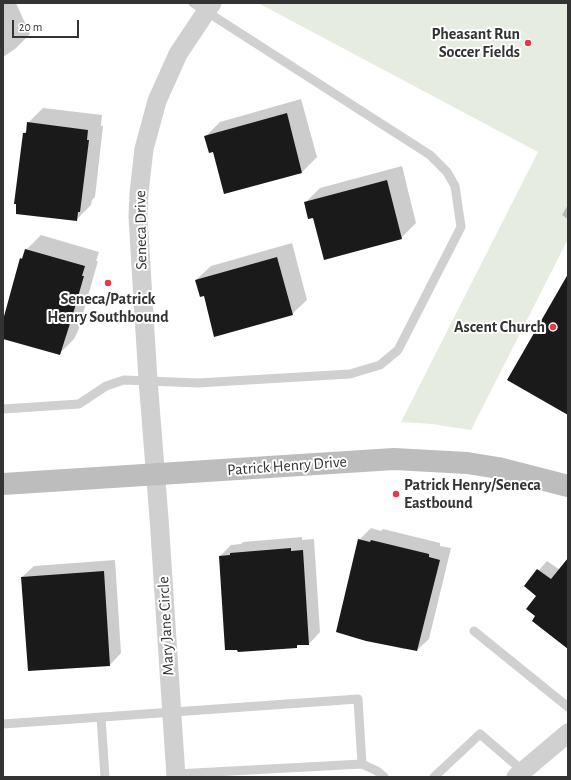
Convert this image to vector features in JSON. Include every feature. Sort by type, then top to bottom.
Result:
[{"type":"main road","name":"Patrick Henry Drive","points":[[3,484],[394,459],[467,463],[498,468],[568,486]]},
{"type":"street","name":"Seneca Drive","points":[[156,474],[148,380],[138,217],[140,171],[157,101],[178,54],[203,6]]},
{"type":"street","name":"Mary Jane Circle","points":[[156,474],[176,775]]},
{"type":"street","points":[[520,774],[568,733]]},
{"type":"lane","points":[[3,410],[78,404],[112,384],[124,380],[198,383],[350,374],[380,365],[398,350],[460,227],[455,186],[448,172],[430,155],[203,6]]},
{"type":"lane","points":[[474,631],[568,707]]},
{"type":"lane","points":[[3,724],[358,699],[362,764]]},
{"type":"lane","points":[[101,717],[105,777]]},
{"type":"lane","points":[[434,777],[480,734],[520,774]]},
{"type":"lane","points":[[176,775],[362,764],[377,770],[384,777]]},
{"type":"shaded area","points":[[258,3],[568,3],[568,239],[471,430],[432,424],[401,422],[538,152]]},
{"type":"building","points":[[287,113],[302,173],[224,194],[213,152],[209,153],[204,136]]},
{"type":"building","points":[[27,122],[88,130],[87,140],[89,140],[80,212],[78,212],[77,221],[16,214],[16,204],[14,204],[23,133],[26,133]]},
{"type":"building","points":[[387,180],[402,239],[324,260],[313,218],[308,219],[304,202]]},
{"type":"building","points":[[25,249],[85,266],[82,276],[84,276],[60,355],[3,339],[3,320],[20,258],[22,259]]},
{"type":"building","points":[[277,257],[293,315],[214,337],[204,296],[200,297],[195,280]]},
{"type":"building","name":"Ascent Church","points":[[568,274],[568,415],[507,380]]},
{"type":"building","points":[[358,539],[370,542],[371,540],[429,554],[429,557],[440,560],[417,651],[366,641],[336,632]]},
{"type":"building","points":[[291,548],[291,551],[303,550],[309,645],[297,645],[297,648],[238,652],[237,650],[225,650],[219,556],[230,555],[230,553]]},
{"type":"building","points":[[568,558],[568,649],[532,621],[535,616],[526,609],[536,596],[524,586],[537,569],[551,579]]},
{"type":"building","points":[[104,571],[110,666],[28,671],[21,577]]},
{"type":"place","name":"Pheasant Run Soccer Fields","points":[[528,43]]},
{"type":"place","name":"Seneca/Patrick Henry Southbound","points":[[108,283]]},
{"type":"place","name":"Ascent Church","points":[[553,327]]},
{"type":"place","name":"Patrick Henry/Seneca Eastbound","points":[[396,494]]}]
